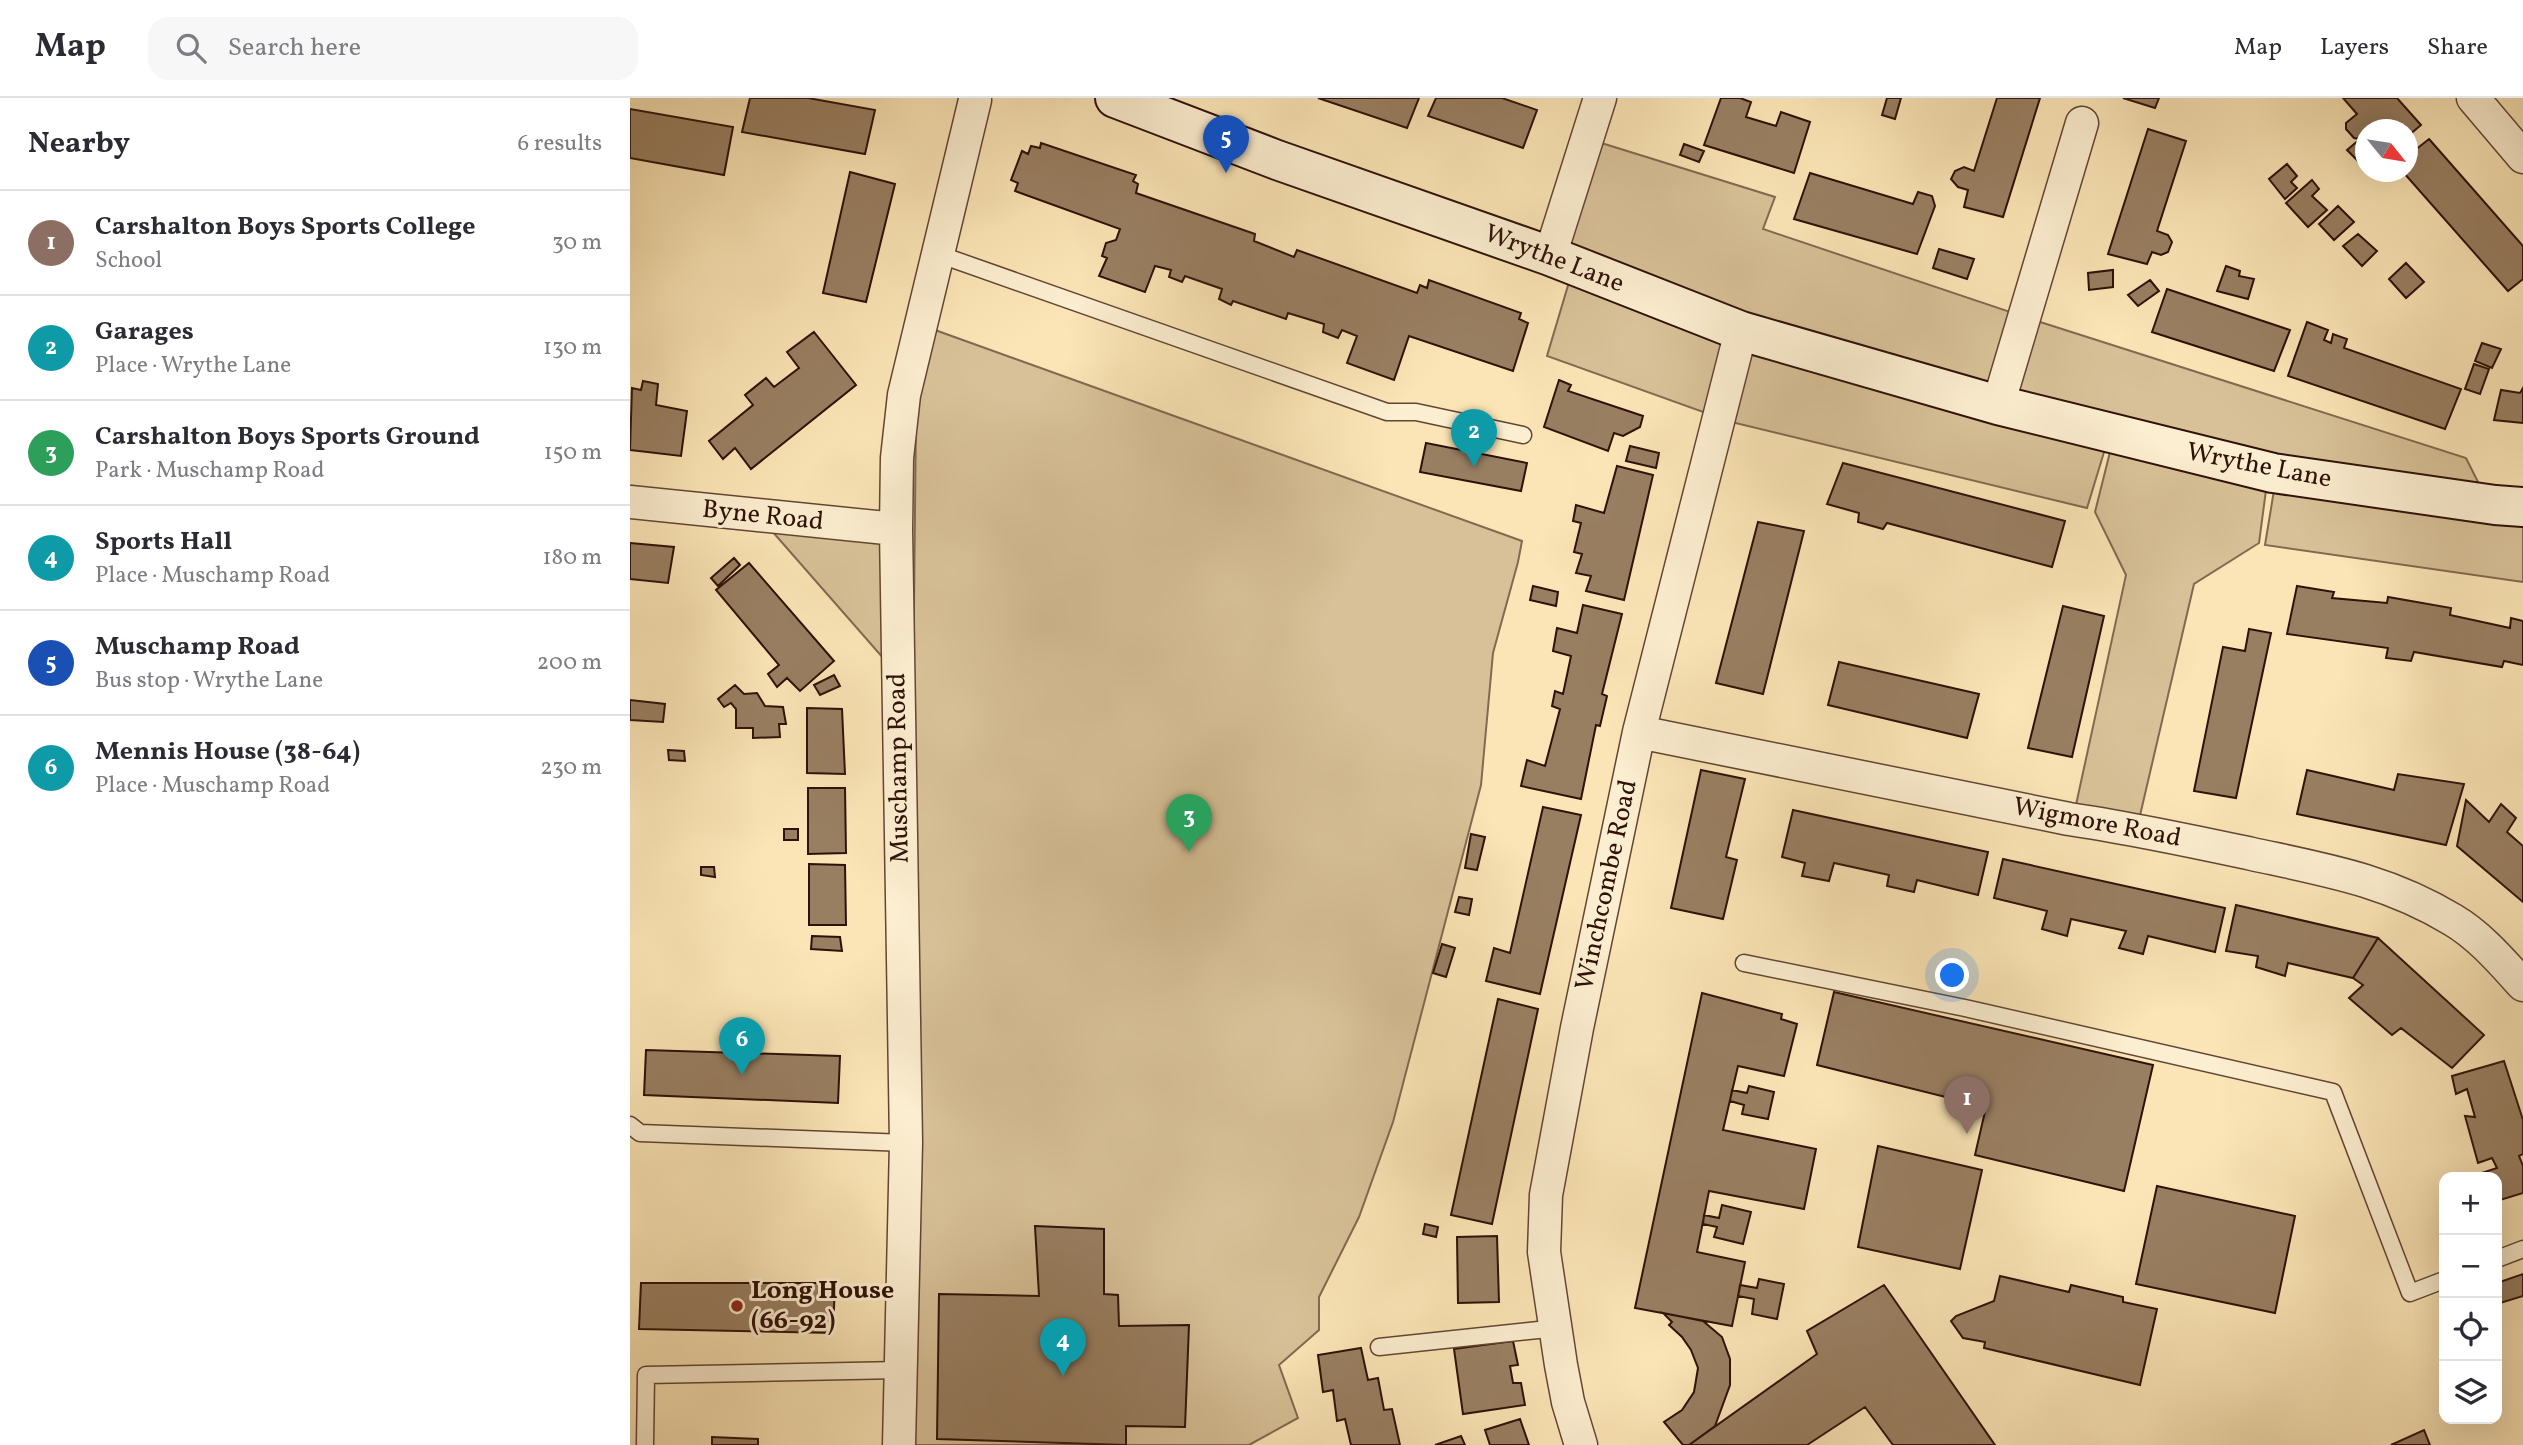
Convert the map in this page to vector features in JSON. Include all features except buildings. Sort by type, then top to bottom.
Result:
[{"type":"main road","name":"Wrythe Lane","points":[[1115,98],[1277,160],[1550,256],[1741,331],[1998,405],[2273,473],[2523,507]]},
{"type":"street","points":[[1550,256],[1600,98]]},
{"type":"street","points":[[2473,98],[2523,157]]},
{"type":"street","name":"Muschamp Road","points":[[899,1445],[905,1143],[897,458],[904,395],[975,100]]},
{"type":"street","points":[[1998,405],[2082,123]]},
{"type":"street","name":"Winchcombe Road","points":[[1581,1445],[1569,1402],[1544,1252],[1546,1195],[1579,1016],[1639,732],[1741,331]]},
{"type":"street","name":"Byne Road","points":[[630,502],[896,529]]},
{"type":"street","name":"Wigmore Road","points":[[1639,732],[2069,819],[2141,830],[2354,876],[2407,895],[2456,921],[2492,951],[2523,985]]},
{"type":"lane","points":[[938,254],[1387,412],[1416,412],[1523,435]]},
{"type":"lane","points":[[1744,963],[1965,1008],[2333,1092],[2410,1293],[2439,1282]]},
{"type":"lane","points":[[630,1125],[640,1133],[905,1143]]},
{"type":"lane","points":[[2502,1257],[2523,1249]]},
{"type":"lane","points":[[1379,1347],[1557,1328]]},
{"type":"lane","points":[[645,1445],[646,1375],[900,1370]]},
{"type":"shaded area","points":[[1595,141],[1775,197],[1763,229],[2037,321],[2466,458],[2486,498],[2107,429],[1557,252]]},
{"type":"shaded area","points":[[1572,272],[1737,334],[1717,417],[1547,356]]},
{"type":"shaded area","points":[[935,330],[1522,541],[1493,653],[1481,785],[1393,1122],[1359,1217],[1319,1297],[1319,1330],[1279,1365],[1298,1418],[1249,1445],[913,1445],[913,701],[916,415]]},
{"type":"shaded area","points":[[1742,334],[2108,439],[2087,508],[1719,419]]},
{"type":"shaded area","points":[[2113,440],[2268,475],[2259,543],[2194,584],[2138,824],[2074,814],[2126,575],[2095,512]]},
{"type":"shaded area","points":[[2276,478],[2523,514],[2523,582],[2265,545]]},
{"type":"shaded area","points":[[764,522],[888,538],[891,667]]},
{"type":"place","name":"Muschamp Road","points":[[1226,173]]},
{"type":"place","name":"Garages","points":[[1474,467]]},
{"type":"place","name":"Carshalton Boys Sports Ground","points":[[1189,852]]},
{"type":"place","name":"Mennis House (38-64)","points":[[742,1075]]},
{"type":"place","name":"Carshalton Boys Sports College","points":[[1967,1134]]},
{"type":"place","name":"Long House (66-92)","points":[[737,1306]]},
{"type":"place","name":"Sports Hall","points":[[1063,1376]]}]
